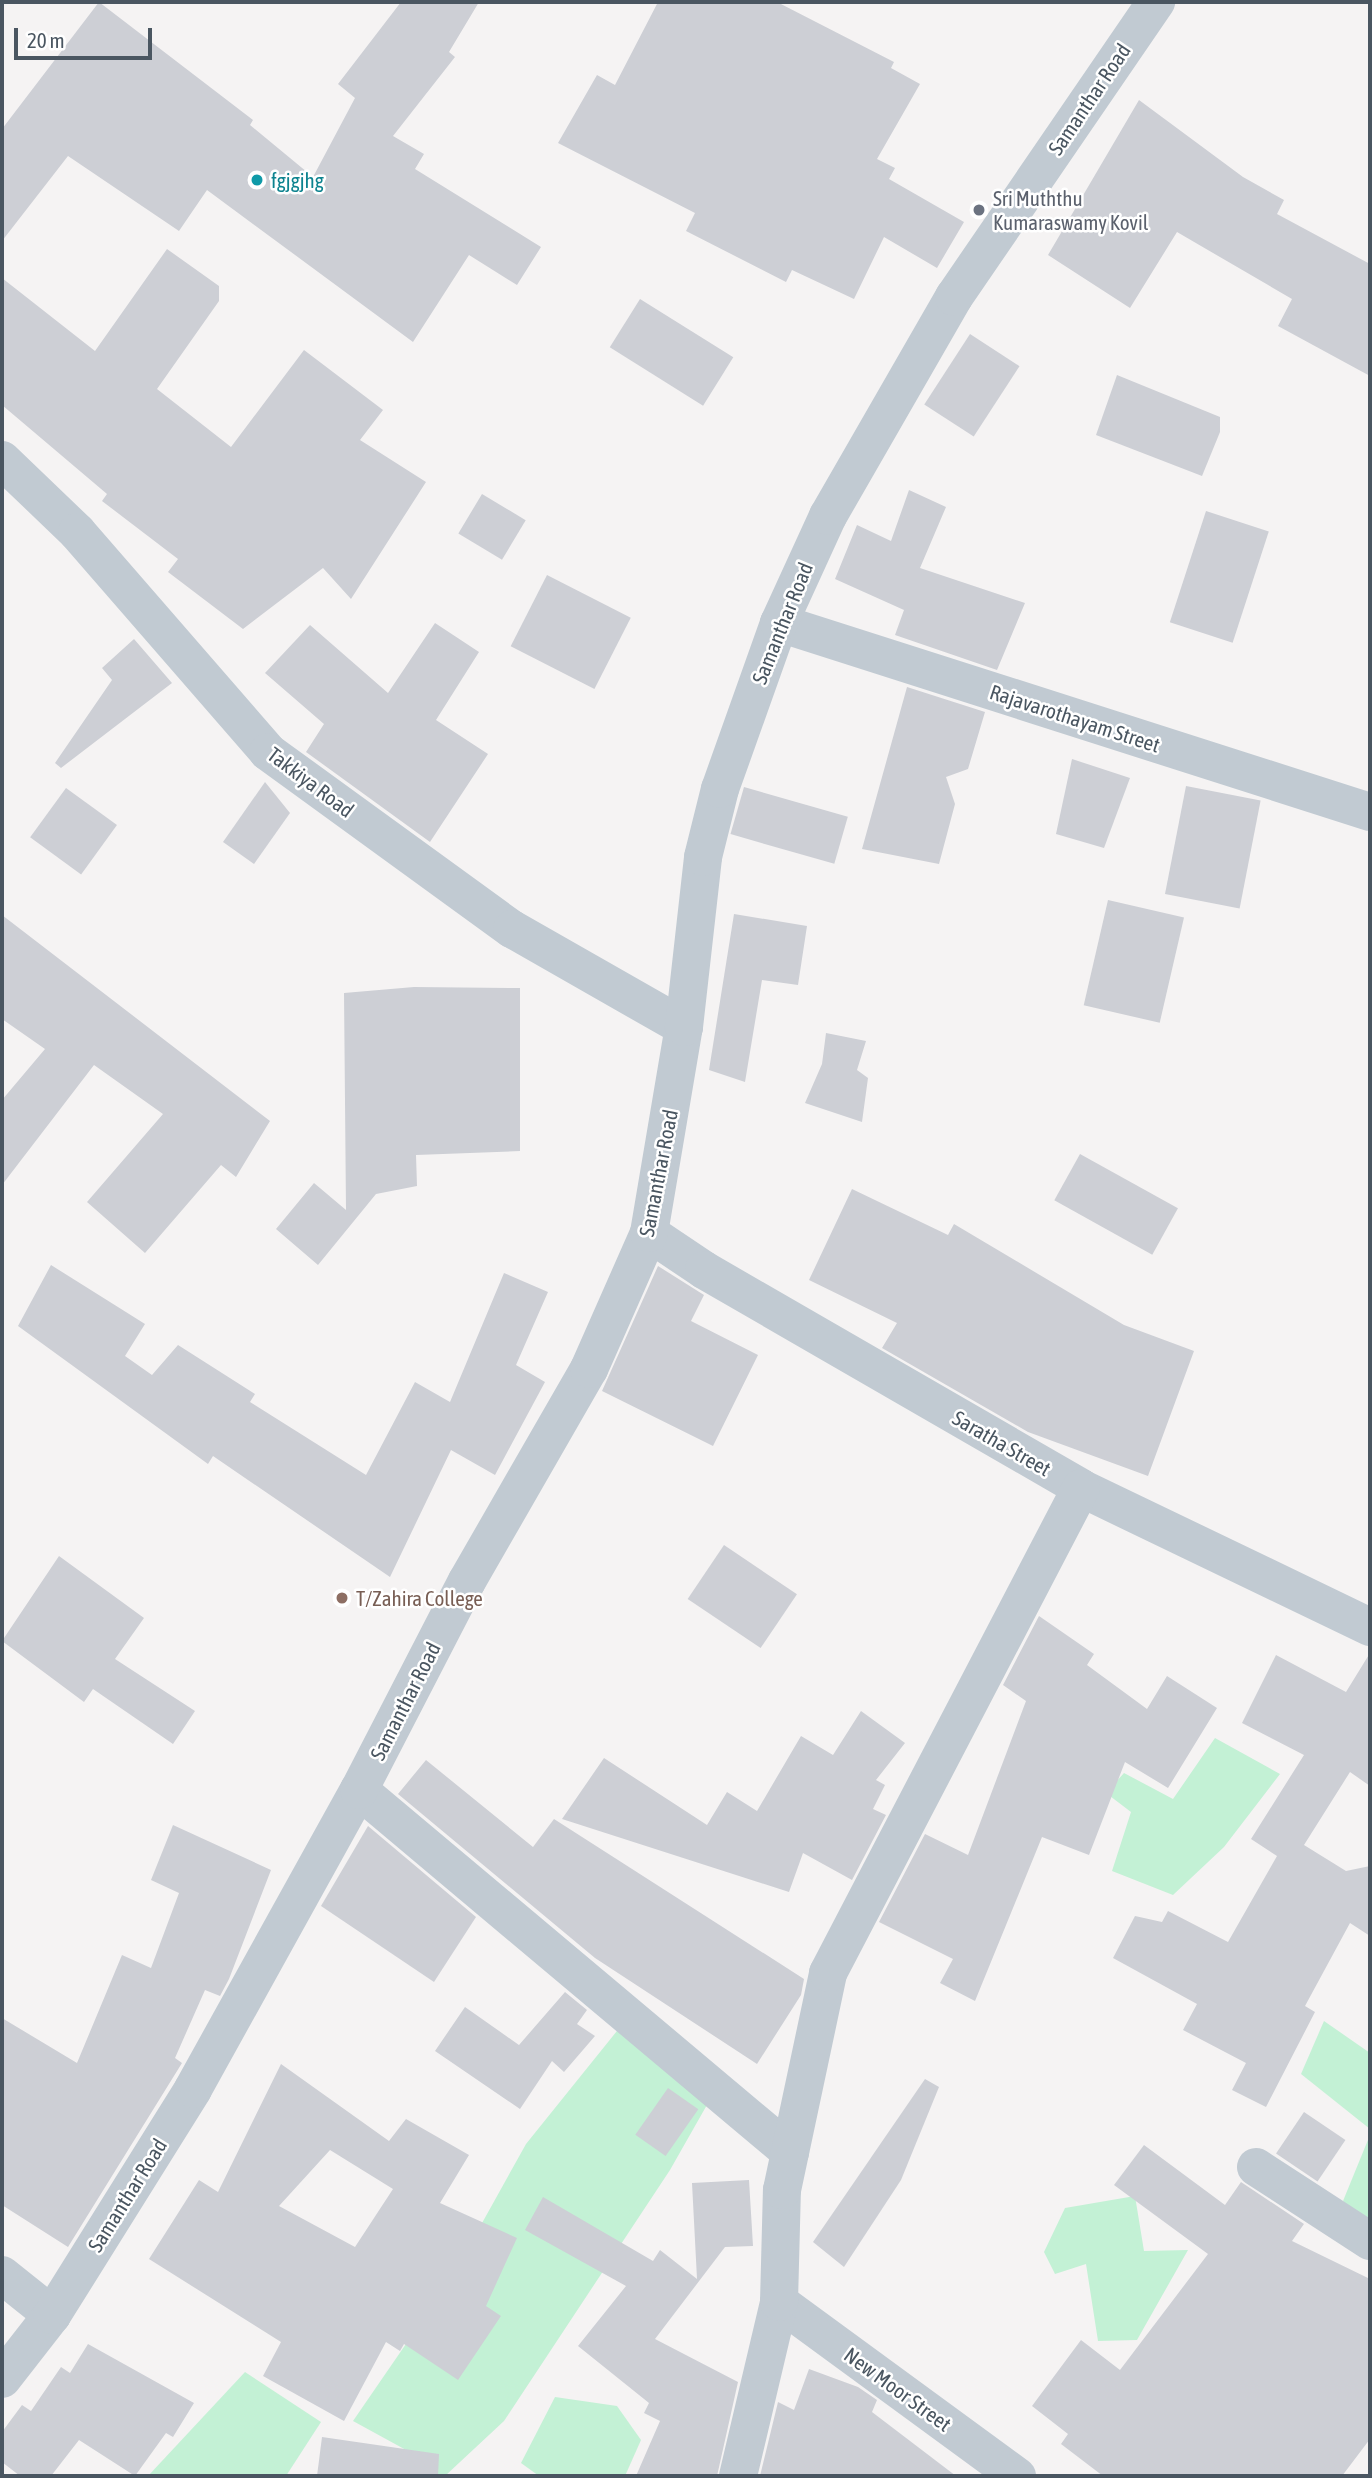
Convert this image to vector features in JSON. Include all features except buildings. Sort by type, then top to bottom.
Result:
[{"type":"street","name":"Samanthar Road","points":[[2,2379],[52,2315],[193,2089],[359,1790],[467,1581],[589,1369],[649,1233],[684,1027],[703,857],[720,789],[779,623],[828,516],[954,297],[1156,2]]},
{"type":"street","name":"Takkiya Road","points":[[2,460],[77,532],[268,752],[512,929],[684,1027]]},
{"type":"street","name":"Rajavarothayam Street","points":[[779,623],[1370,812]]},
{"type":"street","name":"Saratha Street","points":[[649,1233],[704,1270],[1081,1488],[1370,1627]]},
{"type":"street","points":[[738,2476],[779,2302],[782,2190],[828,1973],[1081,1488]]},
{"type":"street","points":[[359,1790],[790,2152]]},
{"type":"street","points":[[1256,2167],[1370,2241]]},
{"type":"street","points":[[2,2275],[52,2315]]},
{"type":"street","name":"New Moor Street","points":[[779,2302],[1017,2476]]},
{"type":"green space","points":[[1215,1738],[1280,1774],[1224,1847],[1173,1895],[1112,1871],[1131,1812],[1106,1793],[1124,1773],[1173,1799]]},
{"type":"green space","points":[[629,2016],[716,2089],[670,2170],[504,2421],[445,2476],[414,2476],[417,2456],[353,2421],[452,2277],[526,2144]]},
{"type":"green space","points":[[1324,2021],[1370,2053],[1370,2129],[1301,2074]]},
{"type":"green space","points":[[1370,2135],[1370,2225],[1343,2201]]},
{"type":"green space","points":[[1135,2196],[1144,2251],[1188,2250],[1137,2340],[1098,2341],[1086,2264],[1055,2274],[1044,2252],[1065,2208]]},
{"type":"green space","points":[[245,2372],[321,2422],[286,2476],[148,2476]]},
{"type":"green space","points":[[555,2397],[617,2406],[641,2440],[625,2476],[539,2476],[521,2463]]},
{"type":"place","name":"fgjgjhg","points":[[257,180]]},
{"type":"place","name":"Sri Muththu Kumaraswamy Kovil","points":[[979,210]]},
{"type":"place","name":"T/Zahira College","points":[[342,1598]]}]
